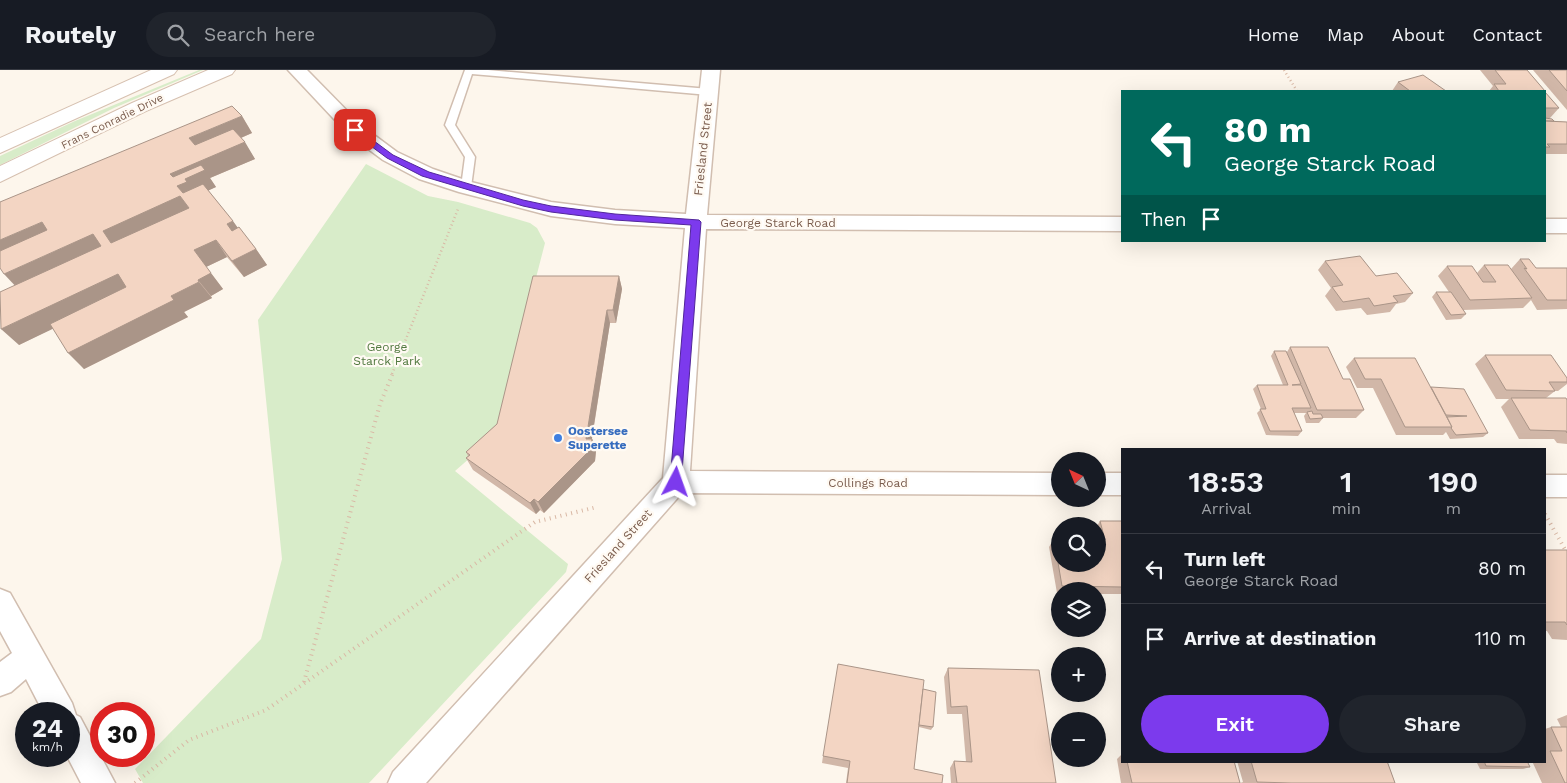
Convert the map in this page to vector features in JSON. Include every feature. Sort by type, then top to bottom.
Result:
[{"type":"main road","name":"Frans Conradie Drive","points":[[0,146],[167,70]]},
{"type":"main road","name":"Frans Conradie Drive","points":[[0,175],[139,106],[225,70]]},
{"type":"street","name":"George Starck Road","points":[[297,70],[355,130],[390,156],[426,174],[466,187],[551,209],[615,217],[696,222],[1121,224]]},
{"type":"street","name":"Friesland Street","points":[[404,783],[676,482],[696,222],[711,70]]},
{"type":"street","points":[[1546,226],[1567,226]]},
{"type":"street","name":"Collings Road","points":[[676,482],[1051,484]]},
{"type":"street","points":[[1106,484],[1121,484]]},
{"type":"street","points":[[1546,486],[1567,486]]},
{"type":"street","points":[[0,602],[54,702]]},
{"type":"street","points":[[0,681],[30,657]]},
{"type":"street","points":[[80,748],[99,783]]},
{"type":"lane","points":[[466,187],[470,157],[450,125],[469,70],[709,92]]},
{"type":"path","points":[[1284,70],[1296,90]]},
{"type":"path","points":[[304,683],[380,404],[466,187]]},
{"type":"path","points":[[135,783],[189,740],[266,710],[535,522],[597,507]]},
{"type":"path","points":[[1546,516],[1567,553]]},
{"type":"green space","points":[[203,70],[114,108],[0,165],[0,156],[75,121]]},
{"type":"green space","name":"George Starck Park","points":[[366,164],[428,196],[458,202],[530,223],[537,228],[545,243],[495,436],[455,471],[568,564],[566,572],[369,783],[143,783],[135,769],[137,767],[155,767],[155,748],[261,639],[282,559],[258,320]]},
{"type":"building","points":[[1495,70],[1527,70],[1544,90],[1498,90],[1494,84],[1506,84]]},
{"type":"building","points":[[1549,70],[1567,70],[1567,91]]},
{"type":"building","points":[[1423,75],[1445,90],[1409,90],[1398,82]]},
{"type":"building","points":[[1546,93],[1559,108],[1546,108]]},
{"type":"building","points":[[232,106],[242,116],[189,138],[195,145],[233,129],[245,142],[170,174],[173,177],[201,165],[205,170],[185,179],[187,182],[177,186],[183,193],[203,184],[233,221],[227,224],[232,231],[239,227],[256,249],[232,261],[216,240],[194,250],[211,273],[198,280],[199,282],[171,296],[174,300],[68,353],[50,324],[126,287],[118,274],[1,329],[0,292],[101,246],[93,234],[4,274],[0,268],[0,251],[47,230],[42,222],[0,240],[0,202]],"holes":[[[180,196],[189,208],[111,243],[103,231]]]},
{"type":"building","points":[[1546,118],[1552,119],[1554,121],[1546,121]]},
{"type":"building","points":[[1546,121],[1567,122],[1567,144],[1547,144],[1550,147],[1546,147]]},
{"type":"building","points":[[1360,256],[1376,276],[1397,273],[1413,293],[1393,296],[1398,302],[1374,306],[1369,298],[1343,302],[1332,287],[1343,285],[1325,261]]},
{"type":"building","points":[[1520,259],[1529,259],[1536,268],[1567,268],[1567,300],[1547,300],[1524,268],[1527,269]]},
{"type":"building","points":[[1484,265],[1508,265],[1532,298],[1470,300],[1447,266],[1472,266],[1483,282],[1496,282]]},
{"type":"building","points":[[533,276],[619,276],[613,310],[607,310],[586,439],[592,439],[591,449],[538,502],[534,499],[530,503],[466,458],[470,455],[466,452],[497,424]]},
{"type":"building","points":[[1436,292],[1451,292],[1466,314],[1451,315]]},
{"type":"building","points":[[1290,347],[1328,347],[1343,379],[1350,379],[1364,410],[1317,410]]},
{"type":"building","points":[[1274,351],[1286,351],[1301,384],[1292,385],[1301,385],[1311,408],[1292,408],[1302,431],[1270,431],[1260,409],[1266,409],[1257,385],[1288,385]]},
{"type":"building","points":[[1485,355],[1551,355],[1567,378],[1567,382],[1549,382],[1555,391],[1506,390]]},
{"type":"building","points":[[1354,358],[1415,358],[1452,427],[1405,427],[1381,379],[1365,379]]},
{"type":"building","points":[[1431,387],[1464,389],[1488,433],[1456,435],[1447,417],[1467,416],[1446,415]]},
{"type":"building","points":[[1511,398],[1566,398],[1567,433],[1566,431],[1530,430]]},
{"type":"building","points":[[1312,411],[1313,414],[1321,414],[1323,418],[1310,419],[1307,412]]},
{"type":"building","points":[[1106,521],[1121,521],[1121,587],[1106,587],[1106,582],[1061,582],[1060,572],[1106,572]]},
{"type":"building","points":[[1546,550],[1567,550],[1567,625],[1565,622],[1546,622]]},
{"type":"building","points":[[838,664],[924,680],[914,769],[943,775],[942,783],[847,783],[850,761],[823,756]]},
{"type":"building","points":[[948,668],[1039,670],[1051,750],[1051,767],[1054,767],[1056,783],[957,783],[954,761],[972,762],[967,706],[951,707]]},
{"type":"building","points":[[923,689],[936,692],[933,727],[919,725]]},
{"type":"building","points":[[1551,727],[1567,727],[1567,783],[1565,783],[1550,751],[1562,751]]},
{"type":"building","points":[[1127,763],[1235,763],[1240,783],[1132,783]]},
{"type":"building","points":[[1252,763],[1388,763],[1395,783],[1291,783],[1257,782]]},
{"type":"building","points":[[1485,763],[1528,763],[1530,767],[1486,766]]},
{"type":"place","name":"Oostersee Superette","points":[[558,438]]},
{"type":"route","points":[[355,130],[390,156],[426,174],[523,203],[551,209],[615,217],[696,222],[676,482]]}]
